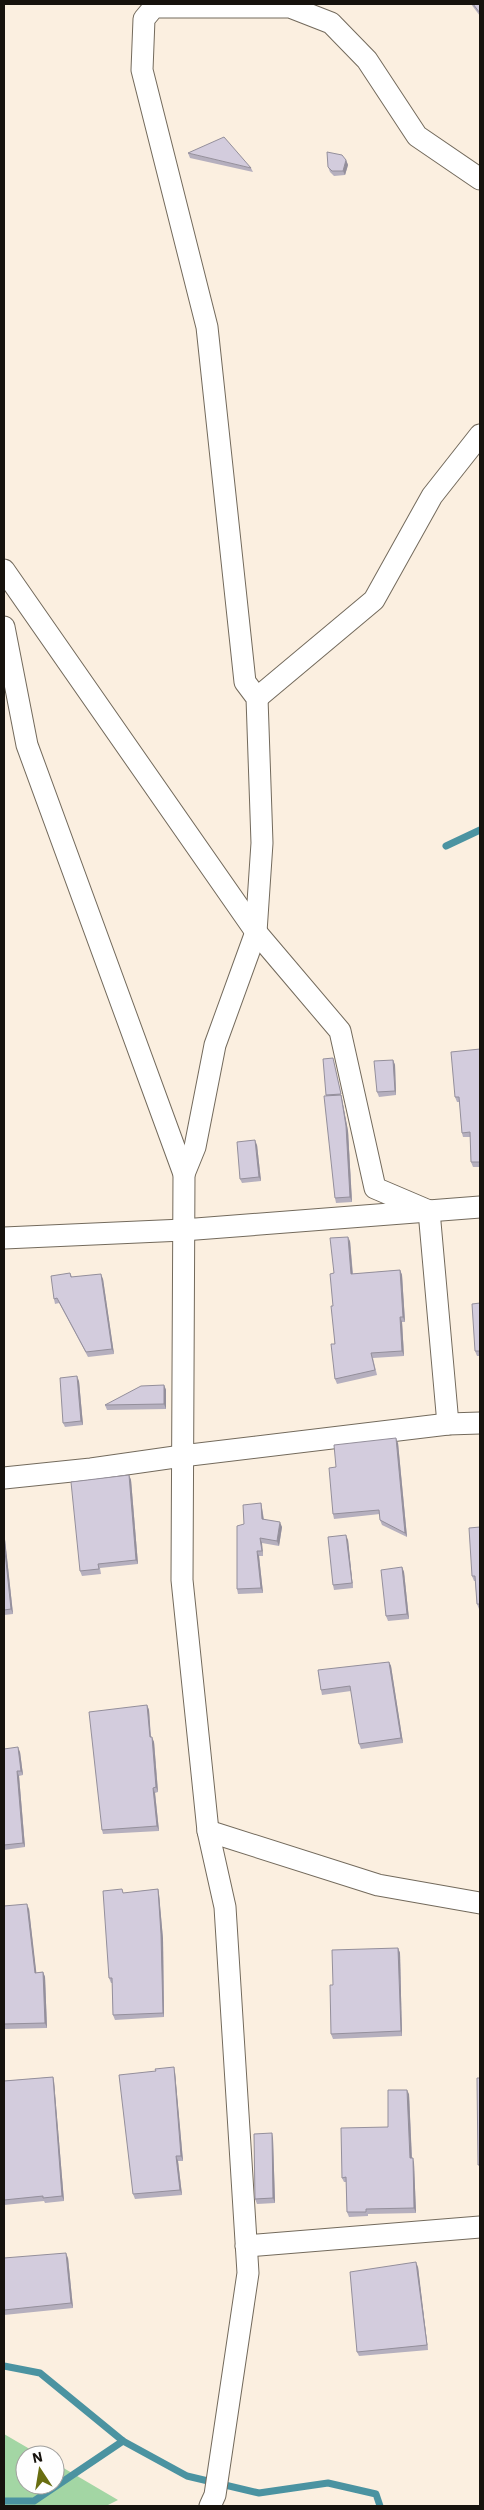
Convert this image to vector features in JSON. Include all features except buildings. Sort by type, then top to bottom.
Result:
[{"type":"street","points":[[184,1174],[195,1147],[215,1045],[256,932],[262,843],[256,698],[245,682],[207,327],[142,70],[144,19],[153,5],[290,7],[331,23],[366,60],[416,136],[480,179]]},
{"type":"street","points":[[256,698],[374,600],[432,496],[480,435]]},
{"type":"street","points":[[4,570],[256,932],[340,1031],[375,1188],[429,1210]]},
{"type":"street","points":[[4,627],[27,745],[184,1174],[182,1580],[208,1831],[225,1907],[248,2273],[209,2502]]},
{"type":"street","points":[[4,1238],[183,1230],[480,1207]]},
{"type":"street","points":[[429,1210],[448,1424]]},
{"type":"street","points":[[4,1478],[91,1469],[182,1456],[448,1424],[480,1423]]},
{"type":"street","points":[[208,1831],[378,1885],[480,1903]]},
{"type":"street","points":[[246,2246],[480,2227]]},
{"type":"green space","points":[[4,2434],[23,2445],[15,2445],[15,2495],[65,2495],[65,2469],[118,2500],[106,2506],[4,2506]]},
{"type":"waterway","points":[[446,846],[480,830]]},
{"type":"waterway","points":[[4,2366],[40,2373],[123,2441],[187,2476],[259,2493],[328,2483],[376,2494],[380,2506]]},
{"type":"waterway","points":[[4,2501],[34,2501],[123,2441]]}]
